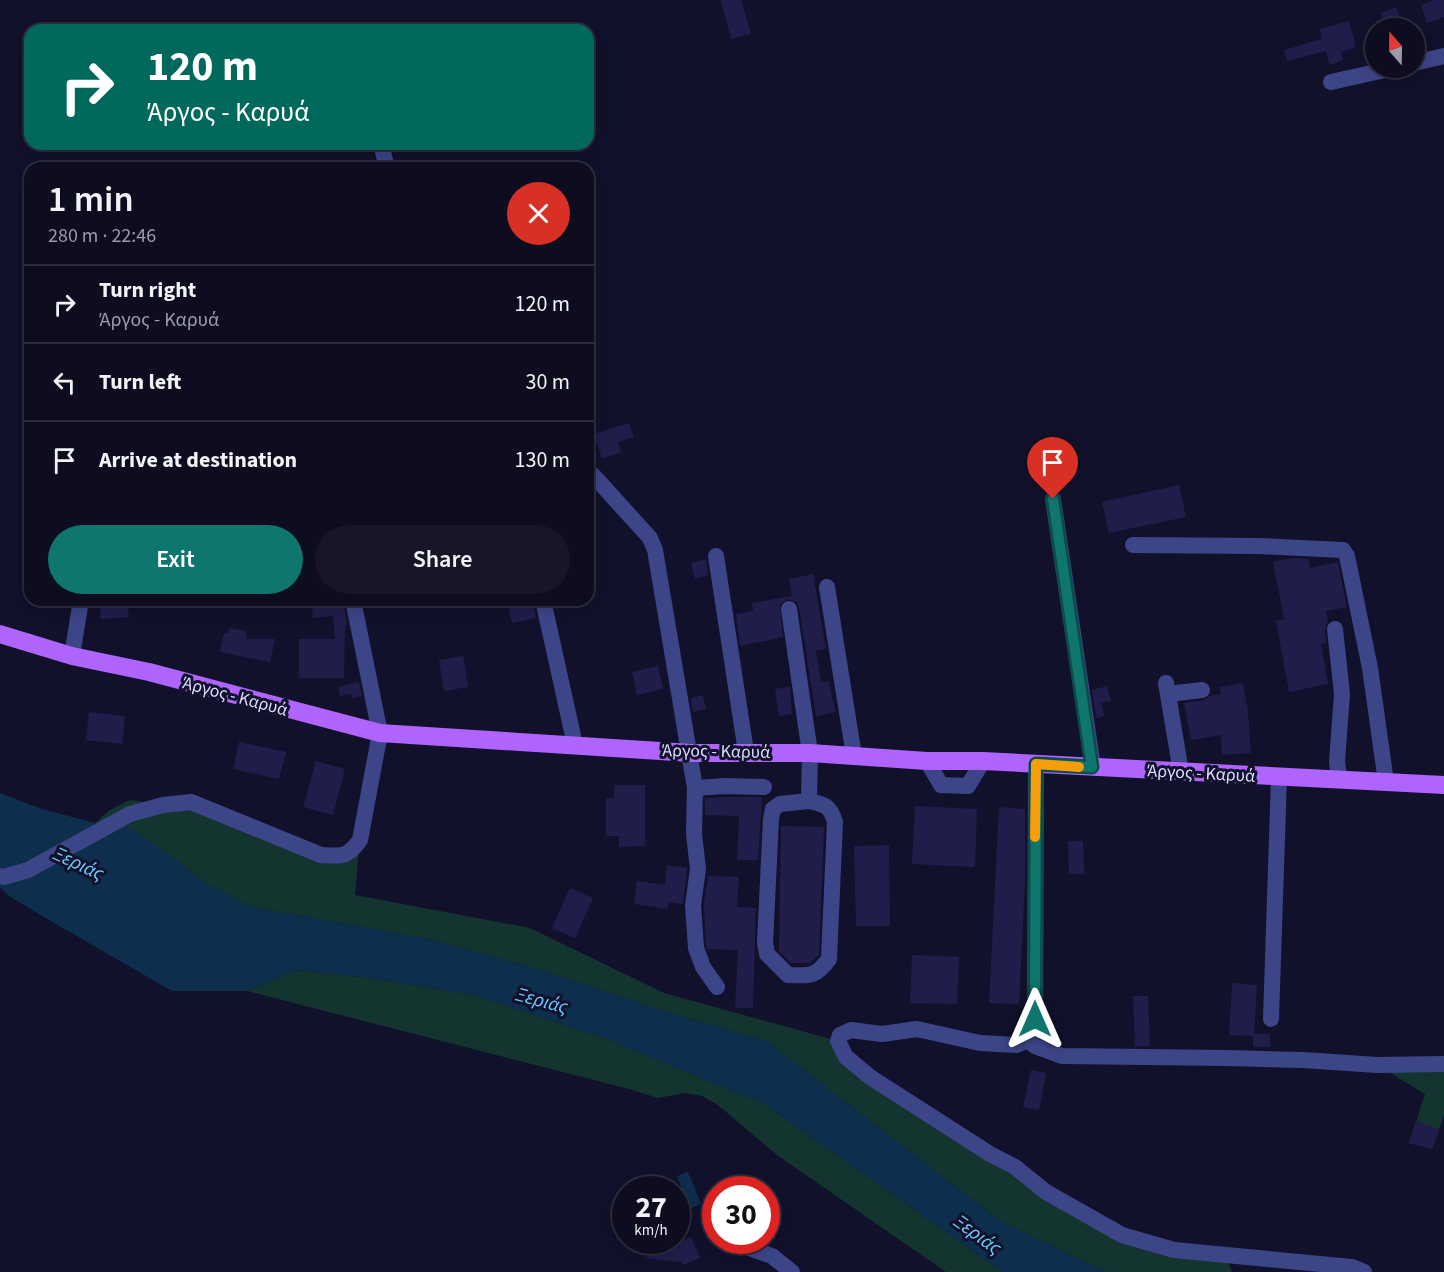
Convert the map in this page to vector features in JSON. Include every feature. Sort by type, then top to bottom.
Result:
[{"type":"main road","name":"Άργος - Καρυά","points":[[0,634],[72,656],[149,672],[381,733],[691,753],[810,753],[1444,785]]},
{"type":"street","points":[[1425,60],[1444,56]]},
{"type":"street","points":[[1330,82],[1365,74]]},
{"type":"street","points":[[594,476],[650,538],[654,546],[691,753],[695,788],[694,834],[698,869],[693,905],[693,927],[696,948],[703,967],[717,987]]},
{"type":"street","points":[[1053,499],[1092,767]]},
{"type":"street","points":[[1133,545],[1259,546],[1343,550],[1347,556],[1370,668],[1386,782]]},
{"type":"street","points":[[716,556],[746,752]]},
{"type":"street","points":[[827,587],[854,756]]},
{"type":"street","points":[[72,656],[80,606]]},
{"type":"street","points":[[0,876],[4,877],[28,870],[130,814],[163,805],[192,802],[321,855],[339,856],[351,852],[360,840],[381,733],[354,606]]},
{"type":"street","points":[[544,606],[575,745]]},
{"type":"street","points":[[789,609],[810,753],[809,801]]},
{"type":"street","points":[[1335,629],[1342,693],[1337,761],[1338,779]]},
{"type":"street","points":[[1181,772],[1167,688],[1202,690]]},
{"type":"street","points":[[927,760],[941,785],[968,786],[983,761]]},
{"type":"street","points":[[1036,764],[1035,1030],[1028,1040],[1016,1045],[980,1043],[916,1029],[882,1034],[851,1030],[840,1035],[838,1041],[846,1057],[870,1077],[990,1154],[1015,1167],[1046,1192],[1122,1235],[1174,1250],[1352,1267],[1364,1272]]},
{"type":"street","points":[[1271,1019],[1279,777]]},
{"type":"street","points":[[695,788],[764,787]]},
{"type":"street","points":[[809,801],[826,806],[832,812],[835,822],[829,959],[823,968],[812,976],[788,975],[767,954],[765,943],[771,819],[774,809],[780,804],[809,801]]},
{"type":"street","points":[[1028,1040],[1035,1046],[1062,1056],[1227,1058],[1377,1065],[1444,1064]]},
{"type":"street","points":[[766,1254],[792,1272]]},
{"type":"green space","points":[[130,800],[163,805],[191,802],[321,855],[360,840],[355,895],[530,928],[664,993],[838,1041],[846,1057],[1122,1235],[1225,1255],[1232,1272],[1106,1272],[1003,1223],[766,1041],[653,1008],[544,971],[429,939],[251,907],[203,882],[178,861],[95,823],[110,810]]},
{"type":"green space","points":[[295,970],[370,978],[475,995],[607,1039],[763,1103],[1003,1272],[946,1272],[777,1155],[718,1105],[702,1096],[685,1093],[658,1098],[247,991]]},
{"type":"green space","points":[[1444,1064],[1444,1116],[1432,1149],[1409,1143],[1425,1094],[1377,1065]]},
{"type":"water","name":"Ξεριάς","points":[[0,793],[42,809],[95,823],[130,828],[178,861],[203,882],[251,907],[429,939],[544,971],[653,1008],[766,1041],[1003,1223],[1106,1272],[1003,1272],[763,1103],[607,1039],[475,995],[370,978],[295,970],[247,991],[172,991],[9,896],[0,887]]},
{"type":"water","points":[[688,1172],[690,1176],[677,1176]]},
{"type":"water","points":[[690,1177],[701,1204],[690,1209]]},
{"type":"building","points":[[721,0],[741,0],[751,34],[731,39]]},
{"type":"building","points":[[1434,0],[1444,0],[1444,17],[1427,23],[1421,5]]},
{"type":"building","points":[[1396,7],[1400,18],[1383,18],[1381,13]]},
{"type":"building","points":[[1349,21],[1356,47],[1341,52],[1343,60],[1330,65],[1326,51],[1287,61],[1284,50],[1322,39],[1320,29]]},
{"type":"building","points":[[629,423],[634,437],[618,442],[621,452],[602,459],[594,434]]},
{"type":"building","points":[[1179,485],[1186,517],[1109,533],[1102,502]]},
{"type":"building","points":[[1293,558],[1308,559],[1310,568],[1338,562],[1347,607],[1326,611],[1328,621],[1325,630],[1326,643],[1321,644],[1328,684],[1289,692],[1276,621],[1284,619],[1273,562]]},
{"type":"building","points":[[706,559],[708,575],[695,579],[691,563]]},
{"type":"building","points":[[813,574],[826,649],[816,651],[821,682],[829,681],[835,712],[816,716],[797,602],[787,599],[780,605],[783,637],[740,646],[736,614],[753,611],[752,603],[792,596],[789,579]]},
{"type":"building","points":[[100,606],[128,606],[129,617],[101,619]]},
{"type":"building","points":[[312,606],[344,606],[347,625],[345,625],[344,678],[299,678],[299,639],[335,639],[333,616],[313,618]]},
{"type":"building","points":[[508,606],[534,606],[536,618],[512,623]]},
{"type":"building","points":[[229,628],[246,631],[246,639],[275,639],[270,662],[220,652],[224,633],[228,634]]},
{"type":"building","points":[[463,656],[468,687],[444,691],[439,660]]},
{"type":"building","points":[[658,666],[663,689],[637,695],[632,672]]},
{"type":"building","points":[[359,682],[362,696],[352,698],[351,694],[340,696],[338,687]]},
{"type":"building","points":[[1243,683],[1251,753],[1222,755],[1221,735],[1191,740],[1184,703],[1204,700],[1221,694],[1220,687]]},
{"type":"building","points":[[1107,686],[1111,701],[1101,703],[1104,716],[1096,718],[1092,690]]},
{"type":"building","points":[[790,687],[792,714],[779,716],[775,689]]},
{"type":"building","points":[[703,695],[706,709],[693,712],[691,698]]},
{"type":"building","points":[[89,712],[125,716],[122,744],[86,740]]},
{"type":"building","points":[[239,742],[286,752],[279,779],[233,769]]},
{"type":"building","points":[[316,761],[345,769],[333,815],[303,807]]},
{"type":"building","points":[[614,785],[645,785],[645,846],[619,847],[619,836],[606,836],[606,798],[614,798]]},
{"type":"building","points":[[762,797],[758,860],[737,860],[739,816],[705,815],[705,798]]},
{"type":"building","points":[[915,806],[977,809],[975,867],[912,864]]},
{"type":"building","points":[[999,807],[1025,809],[1025,880],[1019,1004],[989,1003]]},
{"type":"building","points":[[781,826],[824,827],[819,955],[810,963],[791,963],[779,951]]},
{"type":"building","points":[[1068,841],[1083,841],[1084,874],[1069,874]]},
{"type":"building","points":[[889,845],[890,926],[856,926],[854,846]]},
{"type":"building","points":[[667,865],[687,868],[683,904],[669,902],[668,909],[634,904],[637,881],[665,885]]},
{"type":"building","points":[[708,876],[739,877],[737,907],[756,908],[753,1008],[735,1008],[738,950],[707,949],[704,905]]},
{"type":"building","points":[[570,888],[593,898],[575,938],[552,928]]},
{"type":"building","points":[[912,955],[959,957],[957,1004],[910,1003]]},
{"type":"building","points":[[1232,983],[1257,985],[1254,1034],[1270,1034],[1270,1047],[1253,1047],[1253,1036],[1229,1035]]},
{"type":"building","points":[[1133,996],[1148,996],[1150,1046],[1135,1046]]},
{"type":"building","points":[[1031,1070],[1046,1073],[1039,1110],[1023,1107]]},
{"type":"building","points":[[1416,1121],[1439,1129],[1432,1149],[1409,1143]]},
{"type":"building","points":[[690,1237],[700,1258],[683,1265],[681,1262],[643,1258],[653,1254],[690,1254]]},
{"type":"slow traffic","points":[[1035,837],[1036,764],[1079,767]]},
{"type":"route","points":[[1035,1019],[1036,764],[1092,767],[1053,499]]}]
